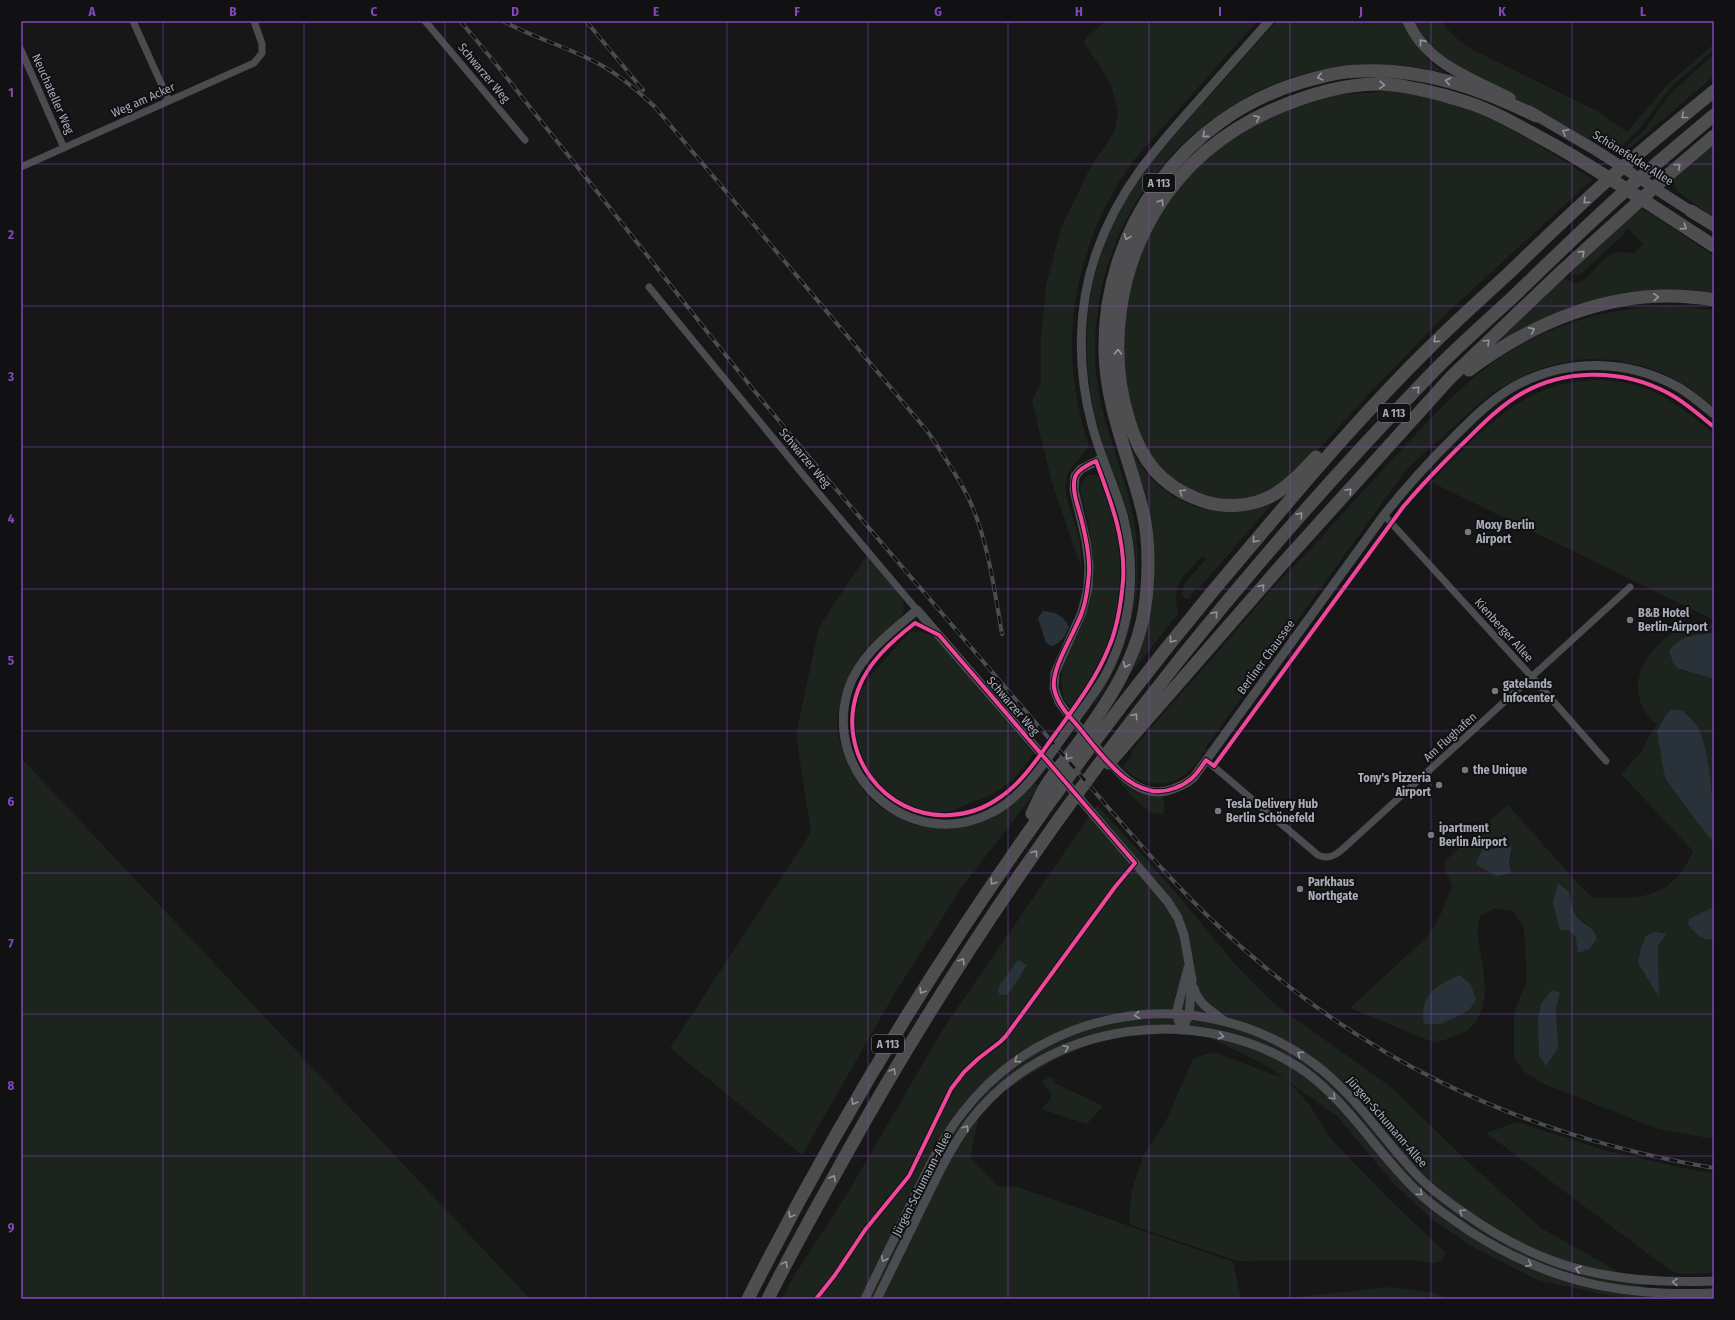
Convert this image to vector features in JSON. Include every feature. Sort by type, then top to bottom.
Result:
[{"type":"highway","name":"Schönefelder Allee","points":[[1408,21],[1416,35],[1440,61],[1456,72],[1478,81],[1511,98],[1536,116],[1594,149],[1668,195],[1714,228]]},
{"type":"highway","name":"A 113","points":[[1094,731],[1117,686],[1136,642],[1144,615],[1147,587],[1147,554],[1144,516],[1112,407],[1107,380],[1105,324],[1109,296],[1122,250],[1132,225],[1144,203],[1180,157],[1204,135],[1236,111],[1282,88],[1340,73],[1380,70],[1448,81],[1473,88],[1505,100],[1536,116]]},
{"type":"highway","points":[[1392,385],[1356,415],[1292,482],[1272,496],[1248,504],[1219,505],[1204,502],[1188,496],[1165,481],[1147,461],[1133,433],[1122,391],[1117,356],[1122,301],[1129,272],[1150,220],[1176,182],[1209,147],[1234,130],[1261,115],[1297,100],[1324,91],[1378,84],[1417,89],[1482,107],[1582,162],[1655,207],[1714,246]]},
{"type":"highway","name":"A 113","points":[[748,1299],[814,1173],[866,1081],[931,976],[1015,850],[1049,792],[1094,731],[1301,486],[1392,385],[1430,346],[1599,188],[1714,91]]},
{"type":"highway","name":"A 113","points":[[768,1299],[807,1224],[870,1111],[922,1024],[1020,874],[1066,810],[1113,752],[1171,668],[1269,550],[1433,371],[1616,199],[1714,115]]},
{"type":"highway","points":[[1113,752],[1451,377],[1520,310],[1668,175],[1714,136]]},
{"type":"highway","points":[[1691,211],[1714,225]]},
{"type":"highway","points":[[1375,463],[1467,372],[1494,352],[1533,330],[1561,317],[1603,303],[1672,296],[1714,300]]},
{"type":"street","points":[[133,21],[169,101]]},
{"type":"street","name":"Weg am Acker","points":[[21,167],[254,63],[262,53],[262,44],[254,21]]},
{"type":"street","name":"Schwarzer Weg","points":[[424,21],[525,140]]},
{"type":"street","points":[[917,610],[884,637],[860,664],[848,690],[844,717],[845,743],[854,767],[862,781],[883,803],[896,811],[916,819],[935,823],[953,824],[972,821],[1005,805],[1034,776],[1080,713],[1106,674],[1124,630],[1131,592],[1130,550],[1122,514],[1092,425],[1085,390],[1082,363],[1083,317],[1088,283],[1096,253],[1109,220],[1126,189],[1146,160],[1269,21]]},
{"type":"street","name":"Neuchateller Weg","points":[[21,50],[64,148]]},
{"type":"street","name":"Schwarzer Weg","points":[[649,287],[800,472],[1168,902],[1178,918],[1184,935],[1192,980],[1189,1015],[1182,1030]]},
{"type":"street","name":"Berliner Chaussee","points":[[1102,458],[1081,469],[1075,476],[1074,490],[1086,541],[1089,566],[1088,588],[1082,612],[1055,674],[1054,688],[1064,709],[1120,774],[1138,788],[1155,792],[1168,791],[1190,780],[1384,515],[1417,475],[1472,419],[1496,398],[1515,386],[1552,371],[1572,366],[1590,365],[1623,367],[1655,376],[1679,387],[1714,414]]},
{"type":"street","name":"Kienberger Allee","points":[[1384,515],[1532,676],[1606,761]]},
{"type":"street","name":"Am Flughafen","points":[[1206,760],[1318,855],[1323,858],[1334,856],[1630,587]]},
{"type":"street","name":"Schwarzer Weg","points":[[1176,1014],[1189,963]]},
{"type":"street","points":[[1192,980],[1196,996],[1202,1004],[1226,1021]]},
{"type":"street","name":"Jürgen-Schumann-Allee","points":[[864,1299],[946,1136],[979,1092],[998,1074],[1040,1045],[1066,1033],[1120,1017],[1161,1013],[1189,1015],[1226,1021],[1253,1030],[1296,1051],[1316,1065],[1351,1097],[1419,1177],[1442,1198],[1491,1232],[1551,1260],[1597,1274],[1616,1278],[1656,1282],[1714,1282]]},
{"type":"street","points":[[1176,1014],[1182,1030]]},
{"type":"street","name":"Jürgen-Schumann-Allee","points":[[877,1299],[941,1168],[969,1122],[1005,1084],[1025,1069],[1047,1056],[1092,1039],[1124,1032],[1147,1030],[1195,1031],[1242,1041],[1265,1049],[1286,1060],[1308,1074],[1346,1109],[1410,1185],[1432,1205],[1487,1242],[1533,1266],[1588,1284],[1632,1292],[1662,1294],[1714,1293]]},
{"type":"shaded area","points":[[1106,21],[1257,21],[1133,161],[1116,188],[1101,217],[1089,246],[1080,277],[1074,308],[1072,340],[1073,372],[1078,404],[1089,445],[1069,472],[1066,482],[1066,495],[1080,542],[1081,567],[1052,483],[1032,401],[1041,381],[1041,337],[1046,286],[1061,228],[1089,170],[1114,133],[1118,112],[1111,84],[1084,42],[1087,37]]},
{"type":"shaded area","points":[[1277,21],[1403,21],[1419,50],[1430,62],[1444,72],[1406,66],[1383,66],[1307,74],[1289,78],[1271,85],[1238,102],[1206,124],[1177,149],[1152,178],[1132,210],[1115,243],[1104,279],[1097,317],[1095,356],[1098,389],[1110,437],[1125,484],[1137,542],[1138,570],[1136,598],[1131,625],[1122,652],[1110,678],[1095,704],[1094,702],[1118,659],[1126,636],[1132,612],[1136,563],[1134,539],[1128,514],[1099,432],[1089,378],[1087,358],[1088,316],[1095,274],[1109,233],[1130,193],[1156,157],[1185,123]]},
{"type":"shaded area","points":[[1413,21],[1441,21],[1454,36],[1469,48],[1599,112],[1627,132],[1668,84],[1714,44],[1714,49],[1672,86],[1641,127],[1615,153],[1611,148],[1591,138],[1589,139],[1511,96],[1457,70],[1423,39]]},
{"type":"shaded area","points":[[1714,54],[1714,76],[1620,156],[1618,155],[1644,130],[1669,95]]},
{"type":"shaded area","points":[[1388,91],[1418,95],[1448,102],[1486,117],[1523,136],[1593,179],[1447,313],[1366,397],[1307,462],[1269,492],[1246,499],[1215,500],[1181,488],[1152,461],[1131,412],[1123,351],[1127,302],[1139,257],[1151,230],[1181,185],[1199,165],[1228,140],[1244,130],[1302,103],[1331,96]]},
{"type":"shaded area","points":[[1714,141],[1714,218],[1676,190],[1675,184],[1671,179]]},
{"type":"shaded area","points":[[1638,207],[1659,219],[1714,256],[1714,296],[1602,299],[1580,304],[1550,315],[1522,328],[1488,349],[1560,277],[1577,283],[1586,279],[1605,258],[1617,252],[1634,253],[1643,245],[1630,230],[1626,229],[1623,235],[1581,274],[1577,276],[1570,271]]},
{"type":"shaded area","points":[[1671,306],[1714,310],[1714,407],[1687,386],[1665,374],[1646,367],[1614,360],[1584,359],[1556,364],[1534,371],[1499,388],[1475,407],[1406,470],[1205,748],[1206,750],[1189,771],[1175,780],[1159,784],[1143,781],[1128,773],[1122,767],[1133,754],[1131,752],[1153,725],[1259,603],[1428,421],[1474,378],[1512,350],[1550,331],[1569,324],[1629,309]]},
{"type":"shaded area","points":[[1602,380],[1635,385],[1663,396],[1688,413],[1714,434],[1714,620],[1431,482],[1487,427],[1526,398],[1549,388],[1574,382]]},
{"type":"shaded area","points":[[1124,431],[1135,456],[1143,469],[1155,483],[1169,494],[1201,508],[1218,511],[1253,509],[1270,503],[1271,505],[1200,587],[1196,588],[1190,596],[1191,598],[1187,599],[1182,595],[1185,583],[1206,559],[1202,556],[1192,566],[1180,581],[1177,588],[1176,599],[1178,614],[1131,673],[1143,639],[1153,591]]},
{"type":"shaded area","points":[[1089,475],[1097,475],[1100,477],[1116,529],[1120,555],[1118,608],[1112,634],[1102,659],[1089,683],[1071,707],[1064,700],[1061,681],[1062,670],[1085,616],[1093,567],[1090,532],[1080,488],[1083,480]]},
{"type":"shaded area","points":[[867,555],[894,586],[903,600],[904,605],[903,612],[895,624],[872,643],[857,660],[844,689],[840,704],[837,722],[840,743],[849,766],[861,787],[882,809],[896,817],[915,825],[934,827],[958,826],[980,821],[1010,806],[1035,783],[1039,787],[960,890],[892,998],[802,1155],[670,1048],[811,832],[796,735],[819,627]]},
{"type":"shaded area","points":[[1043,611],[1059,615],[1065,620],[1069,627],[1060,641],[1051,646],[1046,643],[1038,618]]},
{"type":"shaded area","points":[[1714,623],[1714,633],[1699,634],[1677,668],[1714,679],[1714,814],[1706,754],[1697,726],[1657,731],[1665,762],[1678,791],[1704,831],[1714,843],[1714,1139],[1658,1129],[1542,1083],[1523,1071],[1514,1058],[1514,1013],[1527,981],[1524,927],[1513,911],[1495,908],[1480,916],[1478,936],[1484,977],[1484,999],[1478,1019],[1471,1027],[1462,1033],[1435,1043],[1350,1008],[1429,935],[1439,918],[1452,886],[1444,867],[1446,860],[1508,805],[1580,886],[1592,897],[1639,897],[1652,894],[1664,888],[1675,879],[1685,867],[1693,851],[1621,774],[1642,751],[1649,736],[1657,725],[1643,709],[1639,697],[1639,679],[1645,662],[1663,640],[1675,632],[1691,626]],"holes":[[[1511,846],[1512,854],[1509,864],[1482,850]],[[1569,892],[1573,909],[1582,921],[1593,928],[1576,938],[1569,930]],[[1665,935],[1658,946],[1659,996],[1638,963]],[[1560,993],[1556,1008],[1558,1023],[1541,1004]]]},
{"type":"shaded area","points":[[920,631],[936,637],[1034,754],[1013,780],[993,794],[948,812],[927,812],[898,801],[874,778],[859,750],[854,721],[859,694],[874,671],[910,632]]},
{"type":"shaded area","points":[[1714,633],[1714,679],[1677,668],[1669,651],[1673,646],[1688,637]]},
{"type":"shaded area","points":[[1670,710],[1682,710],[1697,726],[1702,737],[1706,750],[1711,783],[1714,843],[1667,781],[1664,773],[1657,731]]},
{"type":"shaded area","points":[[21,758],[530,1299],[21,1299]]},
{"type":"shaded area","points":[[1116,777],[1136,792],[1147,795],[1162,796],[1165,806],[1163,814],[1152,813],[1133,798]]},
{"type":"shaded area","points":[[1097,805],[1178,895],[1234,963],[1273,1003],[1391,1087],[1466,1160],[1541,1228],[1667,1299],[1631,1299],[1537,1280],[1471,1246],[1432,1219],[1394,1184],[1337,1116],[1289,1082],[1309,1104],[1331,1139],[1392,1202],[1445,1252],[1443,1260],[1435,1263],[1410,1260],[1237,1261],[1131,1225],[1129,1219],[1132,1189],[1144,1154],[1165,1123],[1193,1059],[1206,1054],[1216,1053],[1285,1079],[1267,1066],[1209,1037],[1168,1034],[1128,1036],[1089,1045],[1054,1060],[1004,1091],[978,1119],[970,1157],[998,1186],[1017,1187],[1233,1262],[1241,1299],[782,1299],[789,1284],[850,1189],[943,1029]]},
{"type":"shaded area","points":[[1512,846],[1509,864],[1511,873],[1496,876],[1476,864],[1482,850]]},
{"type":"shaded area","points":[[1558,883],[1569,892],[1573,908],[1578,918],[1594,931],[1597,939],[1589,949],[1578,953],[1576,938],[1569,930],[1560,930],[1553,903]]},
{"type":"shaded area","points":[[1714,907],[1714,938],[1706,939],[1696,934],[1688,925],[1689,919]]},
{"type":"shaded area","points":[[1655,932],[1666,934],[1658,946],[1659,997],[1638,963],[1641,948],[1646,936]]},
{"type":"shaded area","points":[[1018,960],[1027,965],[1010,992],[1006,995],[1000,995],[998,991],[999,986]]},
{"type":"shaded area","points":[[1460,975],[1471,985],[1476,1000],[1469,1010],[1440,1024],[1424,1024],[1424,1006],[1431,993],[1444,983]]},
{"type":"shaded area","points":[[1552,990],[1560,993],[1556,1008],[1558,1048],[1546,1066],[1539,1055],[1538,1018],[1541,1004]]},
{"type":"shaded area","points":[[1050,1076],[1057,1084],[1103,1106],[1087,1124],[1041,1109],[1050,1100],[1050,1092],[1042,1082]]},
{"type":"shaded area","points":[[1517,1122],[1607,1151],[1692,1170],[1714,1173],[1714,1273],[1679,1274],[1671,1271],[1486,1133]]},
{"type":"shaded area","points":[[1392,1287],[1435,1293],[1448,1299],[1275,1299]]},
{"type":"railway","points":[[460,21],[494,61],[736,369],[800,446],[1144,849],[1212,920],[1267,969],[1324,1012],[1382,1050],[1444,1083],[1507,1111],[1573,1135],[1642,1154],[1714,1168]]},
{"type":"railway","points":[[503,21],[575,52],[607,68],[655,107],[928,432],[959,481],[975,513],[990,564],[1002,634]]},
{"type":"railway","points":[[586,21],[643,90]]},
{"type":"cycle path","points":[[816,1299],[835,1275],[865,1230],[909,1176],[951,1089],[964,1072],[1006,1036],[1115,887],[1135,863],[939,635],[915,623],[889,645],[874,661],[862,680],[858,690],[853,713],[853,736],[860,758],[871,777],[886,794],[905,806],[926,813],[950,815],[970,812],[988,805],[1007,792],[1022,778],[1035,762],[1041,754],[1053,737],[1061,726],[1069,715],[1084,694],[1104,659],[1115,631],[1123,581],[1122,550],[1116,520],[1096,461],[1081,469],[1076,474],[1074,482],[1075,494],[1085,534],[1088,554],[1088,583],[1084,607],[1056,670],[1054,680],[1055,693],[1057,699],[1060,703],[1066,712],[1069,716],[1119,773],[1132,783],[1145,789],[1160,791],[1175,788],[1191,779],[1206,760],[1214,766],[1403,507],[1436,470],[1478,428],[1500,408],[1516,397],[1534,387],[1571,376],[1591,375],[1631,379],[1668,393],[1714,427]]},
{"type":"place","name":"Moxy Berlin Airport","points":[[1468,532]]},
{"type":"place","name":"B&B Hotel Berlin-Airport","points":[[1630,620]]},
{"type":"place","name":"gatelands Infocenter","points":[[1495,691]]},
{"type":"place","name":"the Unique","points":[[1465,770]]},
{"type":"place","name":"Tony's Pizzeria Airport","points":[[1439,785]]},
{"type":"place","name":"Tesla Delivery Hub Berlin Schönefeld","points":[[1218,811]]},
{"type":"place","name":"ipartment Berlin Airport","points":[[1431,835]]},
{"type":"place","name":"Parkhaus Northgate","points":[[1300,889]]}]
